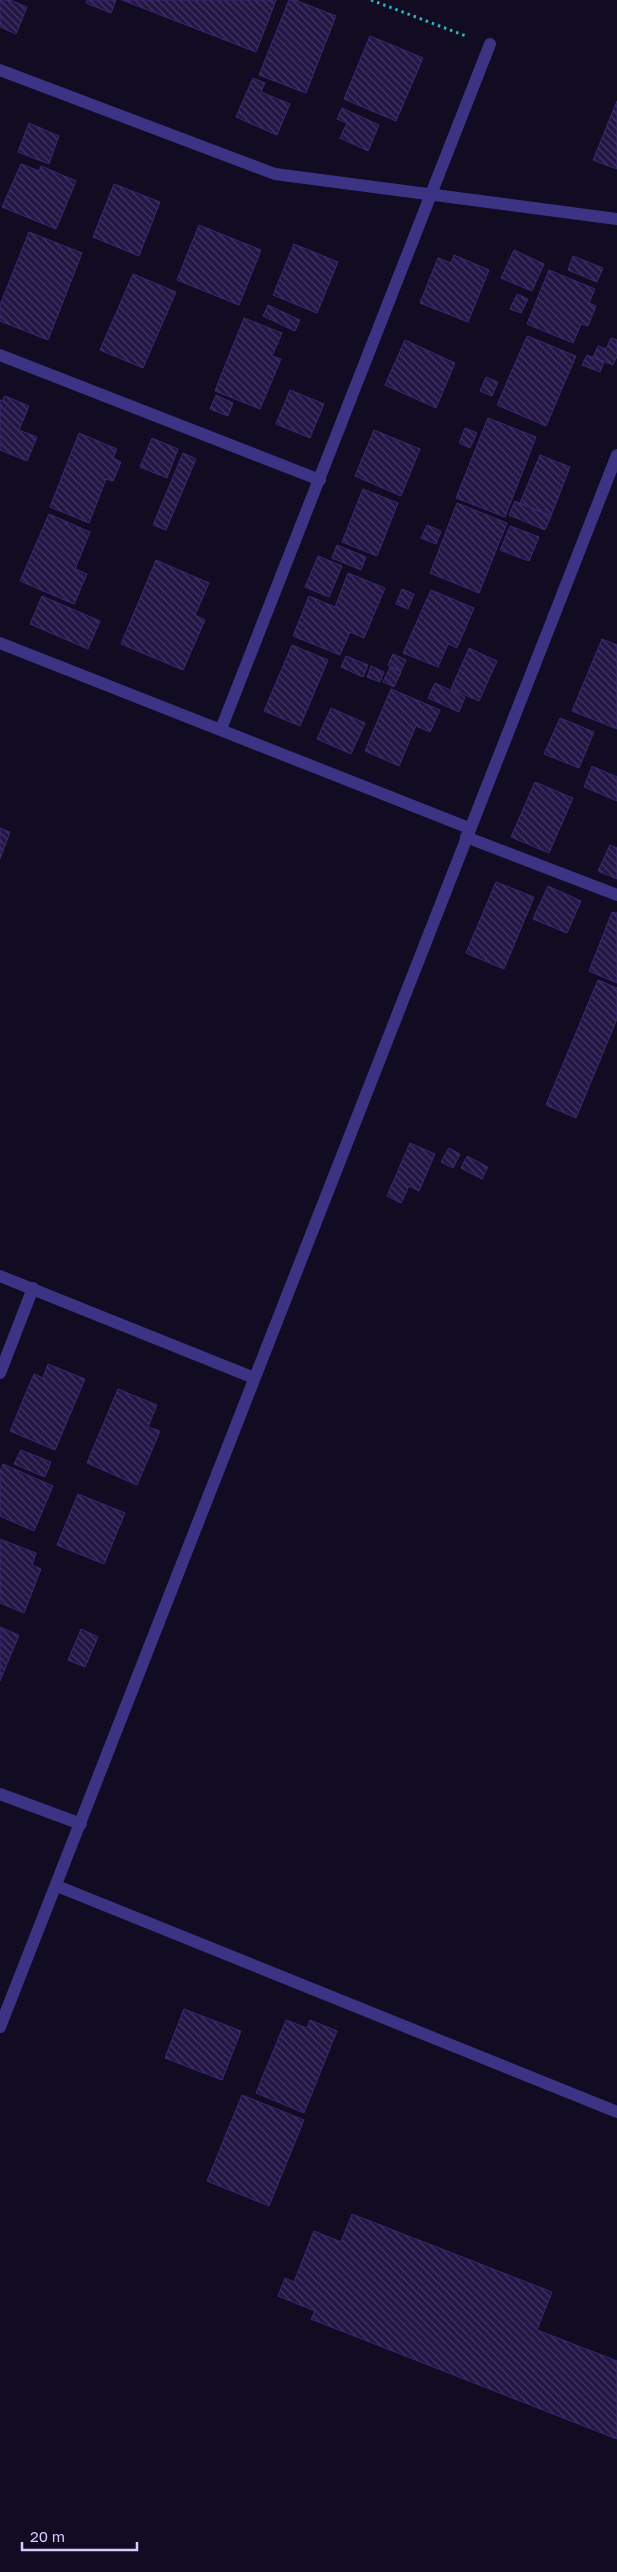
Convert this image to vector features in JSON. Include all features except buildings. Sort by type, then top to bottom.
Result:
[{"type":"street","points":[[221,729],[490,44]]},
{"type":"street","points":[[0,70],[275,174],[617,219]]},
{"type":"street","points":[[0,355],[320,480]]},
{"type":"street","points":[[0,2027],[57,1886],[254,1378],[617,455]]},
{"type":"street","points":[[0,643],[221,729],[617,895]]},
{"type":"street","points":[[0,1276],[254,1378]]},
{"type":"street","points":[[0,1373],[33,1288]]},
{"type":"street","points":[[0,1794],[81,1824]]},
{"type":"street","points":[[57,1886],[617,2112]]},
{"type":"path","points":[[371,0],[490,44]]}]
